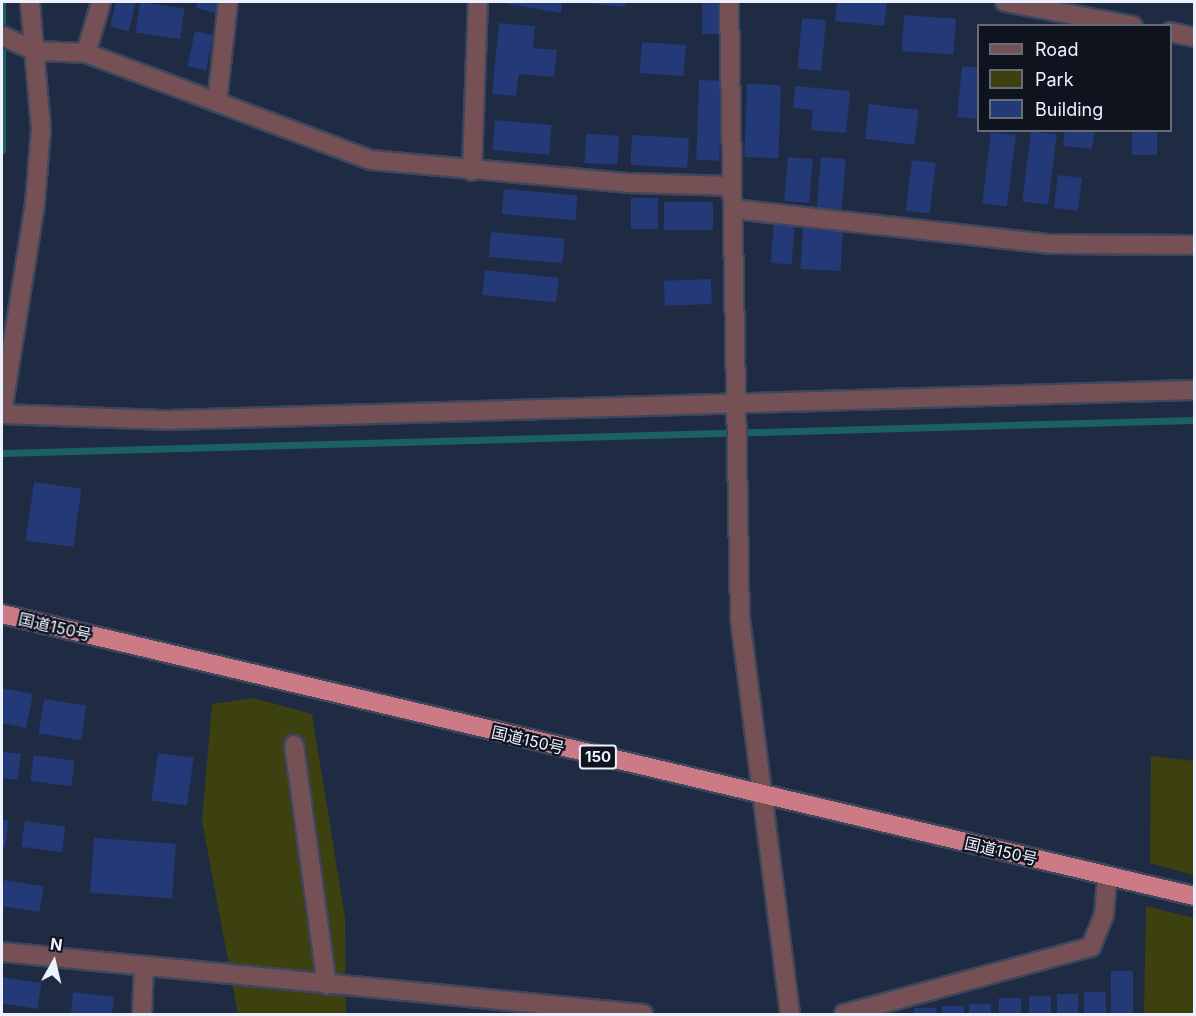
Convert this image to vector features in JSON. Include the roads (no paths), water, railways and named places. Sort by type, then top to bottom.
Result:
[{"type":"highway","name":"国道150号","points":[[2,614],[1194,897]]},
{"type":"street","points":[[30,2],[41,128],[35,203],[2,413],[169,420],[1194,390]]},
{"type":"street","points":[[86,52],[101,2]]},
{"type":"street","points":[[217,102],[228,2]]},
{"type":"street","points":[[472,171],[478,2]]},
{"type":"street","points":[[729,2],[740,618],[766,797],[790,1014]]},
{"type":"street","points":[[1005,2],[1122,24]]},
{"type":"street","points":[[1172,32],[1194,37]]},
{"type":"street","points":[[2,36],[36,51],[86,52],[371,160],[472,171],[732,186]]},
{"type":"street","points":[[733,209],[1051,243],[1194,244]]},
{"type":"street","points":[[294,745],[327,984]]},
{"type":"street","points":[[844,1014],[1091,947],[1104,914],[1107,876]]},
{"type":"street","points":[[2,952],[643,1014]]},
{"type":"street","points":[[142,1014],[144,966]]},
{"type":"waterway","points":[[2,2],[2,150]]},
{"type":"waterway","points":[[2,453],[1194,420]]}]
